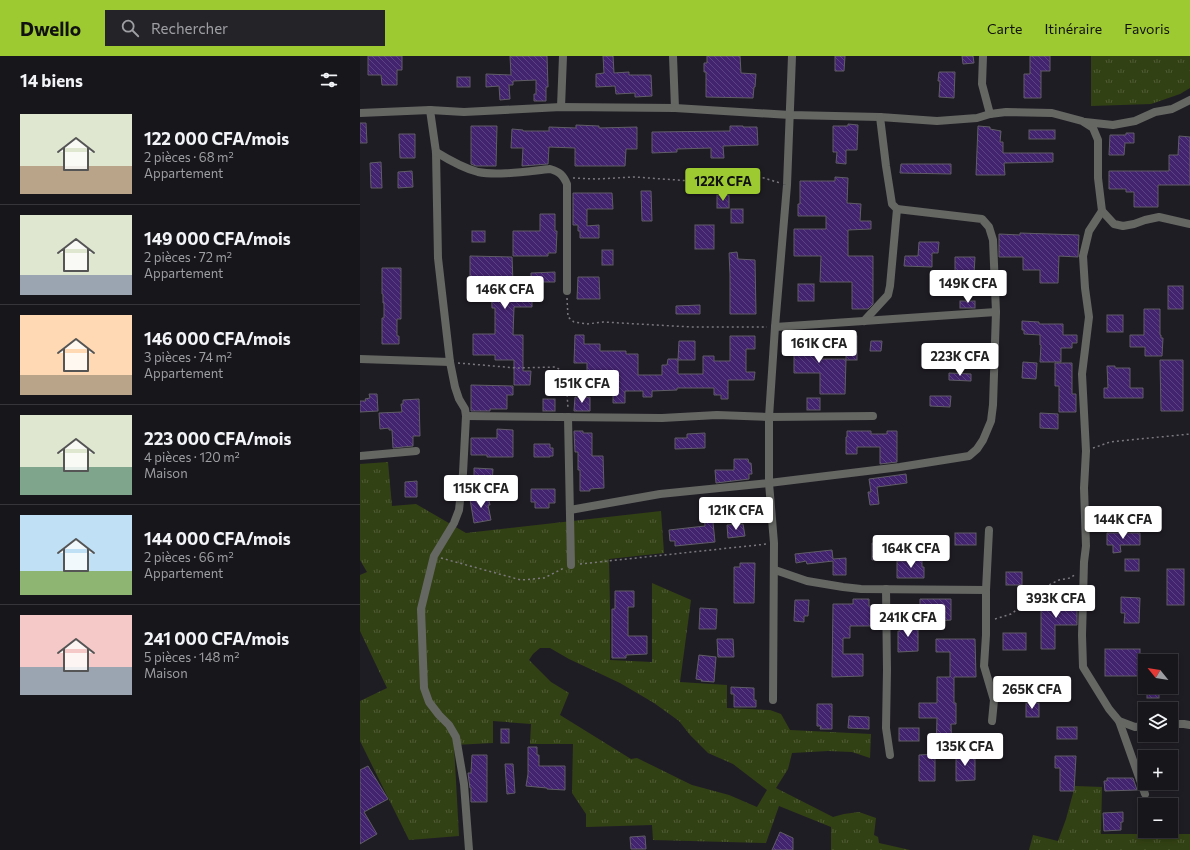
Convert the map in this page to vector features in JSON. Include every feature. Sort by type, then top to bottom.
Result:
[{"type":"street","points":[[562,106],[563,56]]},
{"type":"street","points":[[673,56],[675,108]]},
{"type":"street","points":[[773,700],[775,570],[769,483],[769,417],[774,327],[787,185],[792,56]]},
{"type":"street","points":[[983,56],[982,84],[990,114]]},
{"type":"street","points":[[360,112],[430,110],[464,112],[562,106],[675,108],[790,115],[880,117],[937,121],[977,118],[990,114],[1006,112],[1052,113],[1082,121],[1113,125],[1135,121],[1155,112],[1172,108],[1190,100]]},
{"type":"street","points":[[430,110],[436,152],[438,258],[450,362],[455,387],[459,399],[465,409],[466,416],[463,473],[459,510],[454,523],[434,556],[429,570],[420,609],[424,688],[429,702],[449,725],[456,736],[464,784],[469,850]]},
{"type":"street","points":[[570,510],[660,494],[769,483],[900,467],[969,456],[977,449],[983,440],[991,421],[996,312],[993,240],[989,227],[982,219],[897,209],[892,204],[880,117]]},
{"type":"street","points":[[1082,121],[1093,128],[1098,140],[1098,178],[1102,211],[1114,224],[1123,226],[1159,217],[1190,224]]},
{"type":"street","points":[[436,152],[468,169],[479,172],[495,173],[550,169],[558,172],[564,178],[567,184],[567,291]]},
{"type":"street","points":[[864,321],[888,295],[897,209]]},
{"type":"street","points":[[1102,211],[1090,231],[1083,256],[1089,316],[1082,374],[1086,451],[1084,488],[1086,546],[1084,562],[1082,667],[1109,709],[1119,721],[1144,794]]},
{"type":"street","points":[[774,327],[996,312]]},
{"type":"street","points":[[360,359],[450,362]]},
{"type":"street","points":[[466,416],[662,418],[717,415],[769,417],[873,416]]},
{"type":"street","points":[[568,417],[571,565]]},
{"type":"street","points":[[360,456],[416,451]]},
{"type":"street","points":[[989,530],[984,666],[994,700],[992,721]]},
{"type":"street","points":[[775,570],[807,581],[861,589],[986,590]]},
{"type":"street","points":[[886,589],[886,728],[890,755]]},
{"type":"street","points":[[1119,721],[1138,727]]},
{"type":"street","points":[[1178,724],[1190,725]]},
{"type":"path","points":[[564,178],[596,179],[635,177],[691,181],[755,177],[764,178],[787,185]]},
{"type":"path","points":[[567,291],[568,317],[574,322],[586,324],[603,322],[690,327],[774,327]]},
{"type":"path","points":[[450,362],[517,368],[556,367],[563,372],[567,393],[568,417]]},
{"type":"path","points":[[1086,451],[1110,442],[1190,434]]},
{"type":"path","points":[[434,556],[521,580],[544,578],[571,565],[666,556],[774,543]]},
{"type":"path","points":[[986,622],[1011,614],[1029,601],[1043,588],[1059,580],[1070,578],[1078,572],[1084,562]]},
{"type":"green space","points":[[1091,56],[1190,56],[1190,88],[1180,94],[1151,104],[1091,106]]},
{"type":"green space","points":[[388,462],[392,506],[416,504],[466,533],[661,511],[664,553],[609,559],[610,660],[652,662],[652,583],[691,600],[680,682],[727,685],[727,708],[770,710],[781,714],[790,730],[871,734],[870,758],[852,752],[828,751],[792,753],[788,769],[776,788],[833,817],[859,812],[876,818],[874,835],[878,837],[879,843],[910,850],[831,850],[831,827],[779,806],[766,843],[653,840],[652,825],[586,827],[586,814],[572,793],[573,744],[530,744],[531,724],[493,721],[493,743],[454,745],[459,836],[409,840],[360,741],[360,701],[387,688],[360,631],[360,575],[367,572],[360,560],[360,464]],"holes":[[[540,648],[550,648],[569,659],[620,683],[654,703],[679,721],[690,735],[708,753],[733,764],[767,790],[757,807],[729,795],[692,785],[637,758],[631,759],[560,715],[569,693],[551,682],[529,660]]]},
{"type":"green space","points":[[1075,786],[1102,787],[1101,834],[1138,834],[1138,838],[1178,838],[1178,834],[1190,834],[1190,850],[1029,850],[1033,835],[1058,841]]},
{"type":"building","points":[[368,56],[402,56],[402,70],[397,70],[397,85],[382,85],[381,75],[368,75]]},
{"type":"building","points":[[510,56],[547,56],[548,87],[546,87],[546,101],[534,101],[534,94],[536,94],[536,80],[513,81],[513,85],[509,85],[510,99],[500,100],[499,86],[486,87],[486,74],[511,75]]},
{"type":"building","points":[[603,56],[613,56],[614,73],[629,72],[629,75],[651,75],[652,96],[635,97],[635,93],[616,94],[615,86],[596,87],[596,74],[604,73]]},
{"type":"building","points":[[707,56],[740,56],[741,73],[756,74],[753,98],[706,97],[706,72],[704,72],[704,63],[707,63]]},
{"type":"building","points":[[835,56],[845,56],[844,71],[835,71]]},
{"type":"building","points":[[962,56],[973,56],[974,63],[963,64]]},
{"type":"building","points":[[1030,56],[1050,56],[1050,71],[1041,71],[1041,98],[1024,98],[1024,74],[1030,74]]},
{"type":"building","points":[[939,72],[955,72],[954,98],[939,97]]},
{"type":"building","points":[[457,77],[470,77],[470,87],[457,87]]},
{"type":"building","points":[[360,123],[366,123],[367,143],[360,143]]},
{"type":"building","points":[[848,124],[858,125],[857,150],[846,150],[846,164],[836,163],[837,152],[833,152],[833,126],[848,126]]},
{"type":"building","points":[[576,125],[599,126],[599,128],[637,127],[637,149],[626,149],[625,166],[575,166],[575,148],[549,147],[548,164],[522,166],[523,148],[511,148],[512,129],[523,131],[549,131],[549,127],[576,128]]},
{"type":"building","points":[[471,126],[497,126],[496,166],[476,166],[471,164]]},
{"type":"building","points":[[730,126],[757,127],[758,145],[723,146],[724,158],[711,158],[711,148],[677,149],[677,152],[652,153],[652,132],[730,131]]},
{"type":"building","points":[[978,126],[990,127],[990,129],[1001,131],[1000,142],[1003,142],[1003,153],[1053,153],[1053,162],[1004,163],[1005,175],[976,175]]},
{"type":"building","points":[[1029,130],[1055,130],[1055,139],[1029,139]]},
{"type":"building","points":[[1126,133],[1134,133],[1134,143],[1125,143],[1124,155],[1109,155],[1110,135],[1126,135]]},
{"type":"building","points":[[399,134],[415,134],[415,158],[400,158]]},
{"type":"building","points":[[1179,136],[1190,137],[1190,185],[1158,185],[1158,207],[1134,207],[1134,192],[1126,192],[1126,189],[1109,189],[1109,171],[1169,171],[1169,155],[1178,155]]},
{"type":"building","points":[[381,162],[382,188],[371,188],[370,163]]},
{"type":"building","points":[[901,164],[951,164],[951,174],[900,173]]},
{"type":"building","points":[[412,171],[413,187],[398,188],[398,172]]},
{"type":"building","points":[[835,177],[848,178],[847,203],[861,204],[860,221],[871,221],[871,229],[848,230],[848,256],[873,256],[873,304],[868,309],[852,309],[852,282],[820,282],[821,256],[794,256],[794,229],[826,229],[826,216],[798,216],[798,204],[800,204],[800,181],[835,181]]},
{"type":"building","points":[[641,191],[651,191],[652,221],[642,221]]},
{"type":"building","points":[[573,193],[612,193],[613,209],[587,209],[587,226],[599,225],[599,238],[580,238],[578,225],[573,225]]},
{"type":"building","points":[[717,195],[729,195],[729,208],[717,208]]},
{"type":"building","points":[[731,209],[743,209],[743,223],[731,223]]},
{"type":"building","points":[[540,214],[555,214],[555,231],[557,231],[556,253],[548,253],[548,256],[513,256],[513,231],[540,231]]},
{"type":"building","points":[[695,225],[714,225],[714,249],[695,249]]},
{"type":"building","points":[[472,231],[485,231],[485,242],[472,242]]},
{"type":"building","points":[[1020,233],[1079,235],[1078,257],[1059,256],[1058,283],[1040,283],[1040,270],[1023,270],[1023,257],[999,257],[999,234],[1020,235]]},
{"type":"building","points":[[919,242],[939,242],[938,253],[932,253],[932,267],[904,266],[905,256],[918,256]]},
{"type":"building","points":[[602,250],[613,250],[613,265],[602,265]]},
{"type":"building","points":[[737,252],[738,259],[755,260],[756,314],[730,314],[729,253]]},
{"type":"building","points":[[470,256],[512,257],[513,282],[531,282],[531,273],[555,272],[555,282],[532,282],[532,307],[514,307],[513,335],[523,335],[523,371],[531,371],[530,385],[514,385],[514,360],[495,360],[495,355],[473,355],[473,334],[495,334],[495,308],[492,308],[491,282],[470,282]]},
{"type":"building","points":[[955,257],[975,257],[974,274],[955,274]]},
{"type":"building","points":[[382,268],[401,268],[401,319],[397,319],[397,336],[399,336],[399,344],[382,344],[382,318],[384,318],[384,303],[382,294]]},
{"type":"building","points":[[578,277],[599,277],[600,299],[577,299]]},
{"type":"building","points":[[798,284],[814,284],[814,301],[798,301]]},
{"type":"building","points":[[1168,286],[1183,286],[1183,309],[1168,309]]},
{"type":"building","points":[[960,301],[975,301],[975,308],[960,308]]},
{"type":"building","points":[[700,305],[700,314],[676,314],[676,306]]},
{"type":"building","points":[[1144,309],[1160,309],[1160,335],[1161,338],[1163,338],[1162,356],[1145,356],[1145,347],[1130,347],[1130,335],[1144,335]]},
{"type":"building","points":[[1107,315],[1123,315],[1123,332],[1107,332]]},
{"type":"building","points":[[1022,321],[1039,322],[1039,324],[1063,324],[1063,335],[1077,335],[1077,343],[1072,343],[1072,348],[1061,348],[1061,362],[1040,362],[1040,335],[1024,334],[1024,330],[1022,330]]},
{"type":"building","points":[[794,334],[820,334],[819,351],[821,351],[821,359],[846,359],[845,394],[820,394],[820,373],[794,373]]},
{"type":"building","points":[[575,335],[584,335],[584,344],[600,344],[600,351],[626,351],[626,354],[638,354],[638,375],[662,375],[662,365],[667,365],[668,359],[678,359],[678,374],[703,374],[703,356],[714,356],[714,361],[730,361],[730,336],[755,336],[755,349],[746,349],[746,372],[755,372],[754,380],[728,380],[728,399],[721,399],[721,395],[714,395],[714,388],[677,388],[677,390],[652,391],[652,397],[643,397],[643,391],[625,391],[625,403],[613,403],[613,373],[587,374],[587,363],[574,363]]},
{"type":"building","points":[[846,336],[857,336],[857,360],[846,360]]},
{"type":"building","points":[[679,341],[695,341],[695,360],[678,360]]},
{"type":"building","points":[[871,341],[882,341],[881,351],[870,351]]},
{"type":"building","points":[[1160,360],[1183,360],[1183,411],[1161,411]]},
{"type":"building","points":[[1023,362],[1037,363],[1036,379],[1022,378]]},
{"type":"building","points":[[1055,363],[1072,363],[1072,394],[1076,394],[1076,412],[1059,412],[1059,386],[1055,386]]},
{"type":"building","points":[[1107,366],[1115,366],[1115,368],[1130,368],[1130,388],[1143,388],[1143,398],[1104,398],[1104,388],[1108,388]]},
{"type":"building","points":[[949,373],[971,374],[971,381],[949,380]]},
{"type":"building","points":[[471,385],[513,386],[513,395],[507,395],[507,409],[471,411]]},
{"type":"building","points":[[369,394],[377,394],[378,411],[360,412],[360,401],[366,401],[365,399],[370,398]]},
{"type":"building","points":[[930,396],[951,396],[950,407],[930,406]]},
{"type":"building","points":[[575,397],[590,397],[590,411],[574,411]]},
{"type":"building","points":[[807,398],[820,398],[820,410],[807,410]]},
{"type":"building","points":[[419,399],[420,436],[413,436],[413,446],[393,448],[392,430],[389,430],[389,428],[380,429],[379,413],[402,412],[401,404],[403,404],[403,400]]},
{"type":"building","points":[[543,399],[555,399],[555,411],[543,411]]},
{"type":"building","points":[[1040,413],[1058,414],[1058,429],[1040,428]]},
{"type":"building","points":[[497,429],[513,430],[513,457],[487,457],[487,455],[471,455],[471,438],[497,438]]},
{"type":"building","points":[[574,431],[592,433],[592,456],[603,456],[604,488],[590,489],[590,491],[580,491],[580,470],[578,470],[578,452],[575,452]]},
{"type":"building","points":[[847,431],[871,431],[871,434],[887,434],[887,431],[897,431],[897,462],[880,464],[880,447],[857,447],[857,454],[846,454]]},
{"type":"building","points":[[705,433],[705,448],[675,449],[675,438],[687,438],[687,434]]},
{"type":"building","points":[[534,444],[550,444],[550,448],[553,448],[553,456],[534,457]]},
{"type":"building","points":[[734,459],[748,459],[749,463],[751,463],[752,474],[749,474],[749,479],[716,483],[715,470],[734,470]]},
{"type":"building","points":[[474,468],[493,469],[492,483],[474,483]]},
{"type":"building","points":[[906,474],[907,483],[877,487],[879,504],[870,505],[868,492],[871,492],[869,479]]},
{"type":"building","points":[[417,481],[417,497],[405,497],[405,482]]},
{"type":"building","points":[[531,489],[555,489],[555,503],[549,503],[549,508],[535,508],[535,502],[531,502]]},
{"type":"building","points":[[488,496],[491,520],[474,523],[470,499]]},
{"type":"building","points":[[703,503],[711,503],[715,542],[675,546],[675,541],[670,541],[669,530],[705,526]]},
{"type":"building","points":[[743,524],[745,536],[728,538],[727,525]]},
{"type":"building","points":[[955,533],[976,533],[976,545],[955,545]]},
{"type":"building","points":[[1107,533],[1140,533],[1140,545],[1120,545],[1121,552],[1113,553],[1113,545],[1107,545]]},
{"type":"building","points":[[872,543],[884,543],[884,546],[886,546],[887,560],[872,560]]},
{"type":"building","points":[[832,550],[833,559],[846,558],[846,575],[833,575],[833,561],[807,564],[806,561],[796,563],[795,554]]},
{"type":"building","points":[[909,558],[922,558],[924,578],[897,578],[897,561],[909,561]]},
{"type":"building","points":[[1125,559],[1139,559],[1139,571],[1125,571]]},
{"type":"building","points":[[740,563],[755,563],[754,603],[734,603],[734,567],[740,567]]},
{"type":"building","points":[[1167,569],[1184,569],[1184,605],[1167,605]]},
{"type":"building","points":[[1006,572],[1022,572],[1022,585],[1006,585]]},
{"type":"building","points":[[615,591],[634,591],[634,607],[628,607],[628,636],[647,636],[647,654],[626,655],[626,658],[612,658],[612,609],[615,609]]},
{"type":"building","points":[[1121,597],[1140,598],[1139,623],[1124,623],[1125,613],[1121,613]]},
{"type":"building","points":[[853,599],[869,599],[869,606],[871,606],[871,626],[850,626],[850,638],[843,638],[843,654],[863,654],[863,676],[832,677],[833,604],[853,604]]},
{"type":"building","points":[[920,599],[951,599],[951,620],[920,622]]},
{"type":"building","points":[[1041,599],[1077,600],[1077,625],[1055,625],[1055,649],[1041,649]]},
{"type":"building","points":[[795,600],[809,600],[808,616],[804,616],[804,622],[794,621]]},
{"type":"building","points":[[700,608],[717,609],[716,629],[699,629]]},
{"type":"building","points":[[900,624],[918,624],[918,651],[898,652],[898,631],[900,631]]},
{"type":"building","points":[[1003,633],[1026,633],[1026,650],[1003,650]]},
{"type":"building","points":[[717,639],[733,639],[734,657],[718,657]]},
{"type":"building","points":[[936,639],[975,639],[976,677],[954,677],[956,724],[951,724],[952,755],[936,755],[937,718],[919,718],[919,703],[937,703],[937,677],[950,677],[950,652],[936,652]]},
{"type":"building","points":[[1105,649],[1140,649],[1140,654],[1138,654],[1138,676],[1105,676]]},
{"type":"building","points":[[699,655],[716,657],[714,682],[696,679]]},
{"type":"building","points":[[1024,677],[1039,677],[1039,689],[1024,689]]},
{"type":"building","points":[[731,687],[754,688],[754,700],[756,700],[756,707],[734,707],[734,694],[731,694]]},
{"type":"building","points":[[1147,694],[1159,694],[1159,698],[1147,698]]},
{"type":"building","points":[[1026,703],[1039,703],[1039,717],[1026,717]]},
{"type":"building","points":[[817,704],[832,704],[832,729],[820,729],[821,726],[817,726]]},
{"type":"building","points":[[849,716],[869,717],[869,729],[848,728]]},
{"type":"building","points":[[1057,727],[1077,727],[1077,739],[1057,739]]},
{"type":"building","points":[[899,728],[919,728],[919,741],[899,741]]},
{"type":"building","points":[[501,729],[509,729],[509,743],[501,743]]},
{"type":"building","points":[[528,747],[537,747],[539,766],[565,766],[565,790],[526,786],[528,774]]},
{"type":"building","points":[[935,754],[935,781],[919,781],[919,755]]},
{"type":"building","points":[[956,754],[975,754],[975,780],[956,781]]},
{"type":"building","points":[[472,755],[487,755],[487,802],[471,802],[471,788],[468,773],[471,773]]},
{"type":"building","points":[[1055,756],[1076,756],[1074,791],[1060,791],[1060,768],[1055,768]]},
{"type":"building","points":[[505,764],[513,764],[515,793],[507,794]]},
{"type":"building","points":[[368,766],[388,799],[364,812],[377,834],[360,844],[360,770]]},
{"type":"building","points":[[1107,778],[1133,778],[1137,790],[1105,791],[1104,781],[1107,781]]},
{"type":"building","points":[[1123,812],[1121,830],[1104,831],[1103,813]]},
{"type":"building","points":[[780,832],[793,838],[793,850],[772,850]]},
{"type":"building","points":[[645,836],[646,849],[631,849],[630,837]]}]
